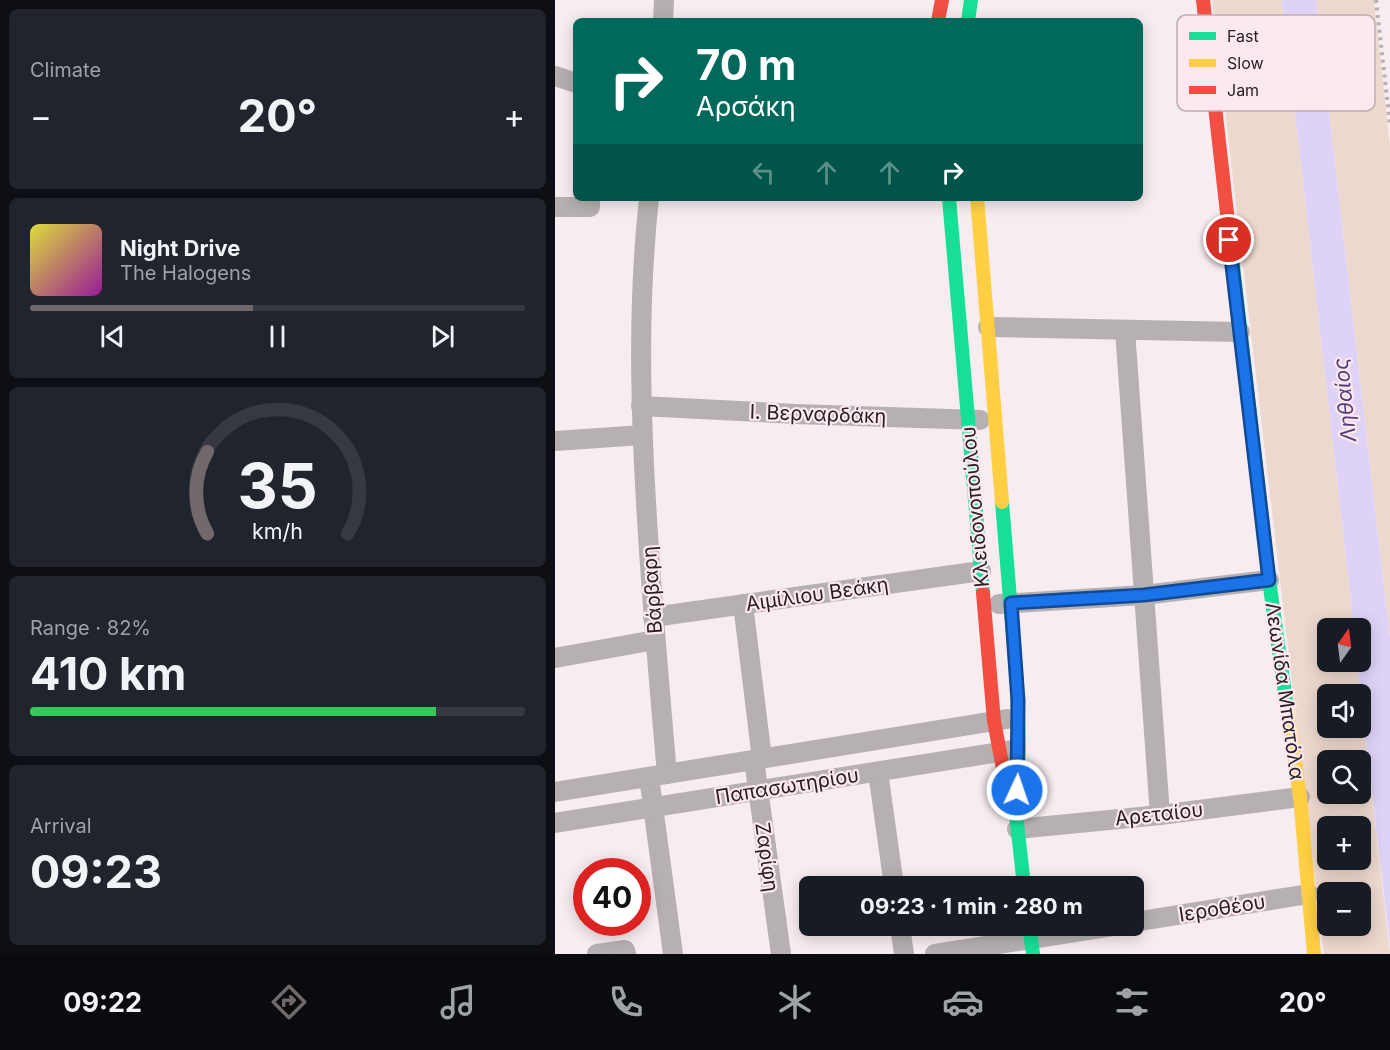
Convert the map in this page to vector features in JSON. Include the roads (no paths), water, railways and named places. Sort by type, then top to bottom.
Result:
[{"type":"street","points":[[663,18],[665,0]]},
{"type":"street","points":[[939,18],[942,0]]},
{"type":"street","points":[[968,18],[971,0]]},
{"type":"street","name":"Λεωνίδα Μπατόλα","points":[[1203,0],[1205,15]]},
{"type":"street","points":[[555,76],[573,82]]},
{"type":"street","name":"Λεωνίδα Μπατόλα","points":[[1215,111],[1269,580],[1300,797],[1314,954]]},
{"type":"street","points":[[555,207],[590,207],[590,201]]},
{"type":"street","name":"Βάρβαρη","points":[[649,201],[642,275],[641,406],[655,640],[658,776],[653,808],[673,954]]},
{"type":"street","name":"Κλειδονοπούλου","points":[[949,201],[994,721],[1005,783],[1016,822],[1023,876]]},
{"type":"street","name":"Κλειδονοπούλου","points":[[977,201],[1011,603],[1019,749],[1016,822]]},
{"type":"street","points":[[988,327],[1240,332]]},
{"type":"street","points":[[1125,330],[1160,815]]},
{"type":"street","name":"Ι. Βερναρδάκη","points":[[641,406],[796,414],[995,420]]},
{"type":"street","points":[[555,441],[642,435]]},
{"type":"street","name":"Αιμίλιου Βεάκη","points":[[653,617],[981,571]]},
{"type":"street","points":[[984,606],[1144,595],[1269,580]]},
{"type":"street","name":"Ζαρίφη","points":[[743,604],[758,759],[758,791],[781,954]]},
{"type":"street","points":[[555,658],[655,640]]},
{"type":"street","name":"Παπασωτηρίου","points":[[555,792],[1018,717]]},
{"type":"street","name":"Παπασωτηρίου","points":[[555,823],[1019,749]]},
{"type":"street","points":[[878,772],[893,876]]},
{"type":"street","name":"Αρεταίου","points":[[1016,822],[1160,815],[1300,797]]},
{"type":"street","name":"Ιεροθέου","points":[[1144,920],[1309,894]]},
{"type":"street","points":[[901,936],[904,954]]},
{"type":"street","points":[[935,954],[1050,936]]},
{"type":"street","points":[[597,954],[625,950],[626,954]]},
{"type":"water","name":"Ληθαίος","points":[[1282,0],[1316,0],[1318,15],[1284,15]]},
{"type":"water","name":"Ληθαίος","points":[[1295,111],[1329,111],[1390,639],[1390,947],[1371,783],[1371,750],[1367,750],[1366,738],[1371,738],[1371,684],[1360,684],[1358,672],[1371,672],[1371,618],[1353,618]]}]
